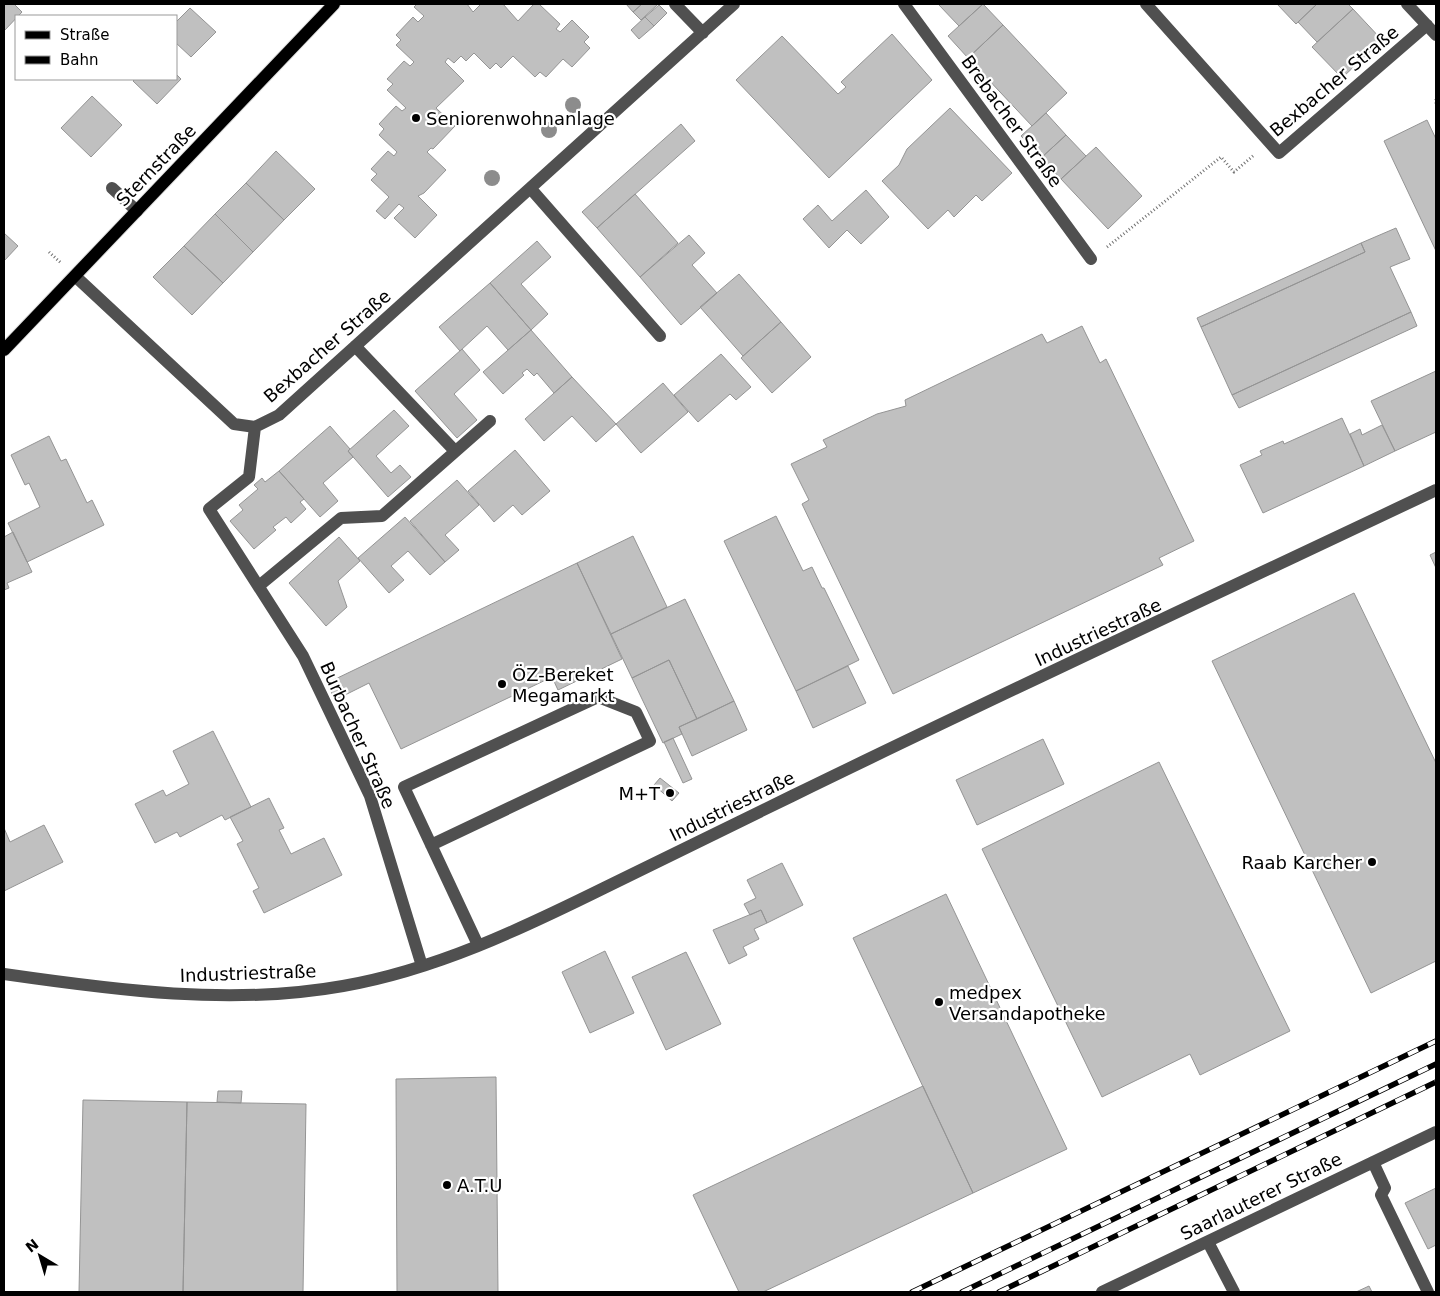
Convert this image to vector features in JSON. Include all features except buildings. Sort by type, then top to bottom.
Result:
[{"type":"main road","name":"Sternstraße","points":[[4,350],[334,4]]},
{"type":"street","points":[[675,4],[703,33]]},
{"type":"street","name":"Bexbacher Straße","points":[[255,427],[279,415],[734,4]]},
{"type":"street","name":"Brebacher Straße","points":[[904,4],[1091,259]]},
{"type":"street","name":"Bexbacher Straße","points":[[1146,4],[1279,153],[1432,30]]},
{"type":"street","points":[[1407,4],[1432,30]]},
{"type":"street","points":[[112,188],[137,211]]},
{"type":"street","points":[[531,189],[660,336]]},
{"type":"street","points":[[75,276],[234,424],[255,427]]},
{"type":"street","points":[[355,346],[455,451]]},
{"type":"street","points":[[260,586],[341,518],[382,516],[490,421]]},
{"type":"street","name":"Burbacher Straße","points":[[255,427],[249,477],[209,509],[303,656],[370,796],[422,966]]},
{"type":"street","name":"Industriestraße","points":[[4,974],[160,992],[245,994],[300,992],[345,986],[422,966],[535,922],[798,793],[1436,490]]},
{"type":"street","points":[[431,845],[650,741],[636,712],[598,697],[404,787],[431,845],[478,945]]},
{"type":"street","name":"Saarlauterer Straße","points":[[1102,1292],[1436,1132]]},
{"type":"street","points":[[1373,1162],[1385,1188],[1382,1195],[1428,1292]]},
{"type":"street","points":[[1208,1242],[1234,1292]]},
{"type":"path","points":[[1436,99],[1436,105]]},
{"type":"path","points":[[1091,259],[1221,157],[1234,172],[1269,142]]},
{"type":"railway","points":[[912,1292],[1436,1041]]},
{"type":"railway","points":[[962,1292],[1436,1064]]},
{"type":"railway","points":[[999,1292],[1436,1082]]},
{"type":"place","name":"Seniorenwohnanlage","points":[[416,118]]},
{"type":"place","name":"ÖZ-Bereket Megamarkt","points":[[502,684]]},
{"type":"place","name":"M+T","points":[[670,793]]},
{"type":"place","name":"Raab Karcher","points":[[1372,862]]},
{"type":"place","name":"medpex Versandapotheke","points":[[939,1002]]},
{"type":"place","name":"A.T.U","points":[[447,1185]]}]
